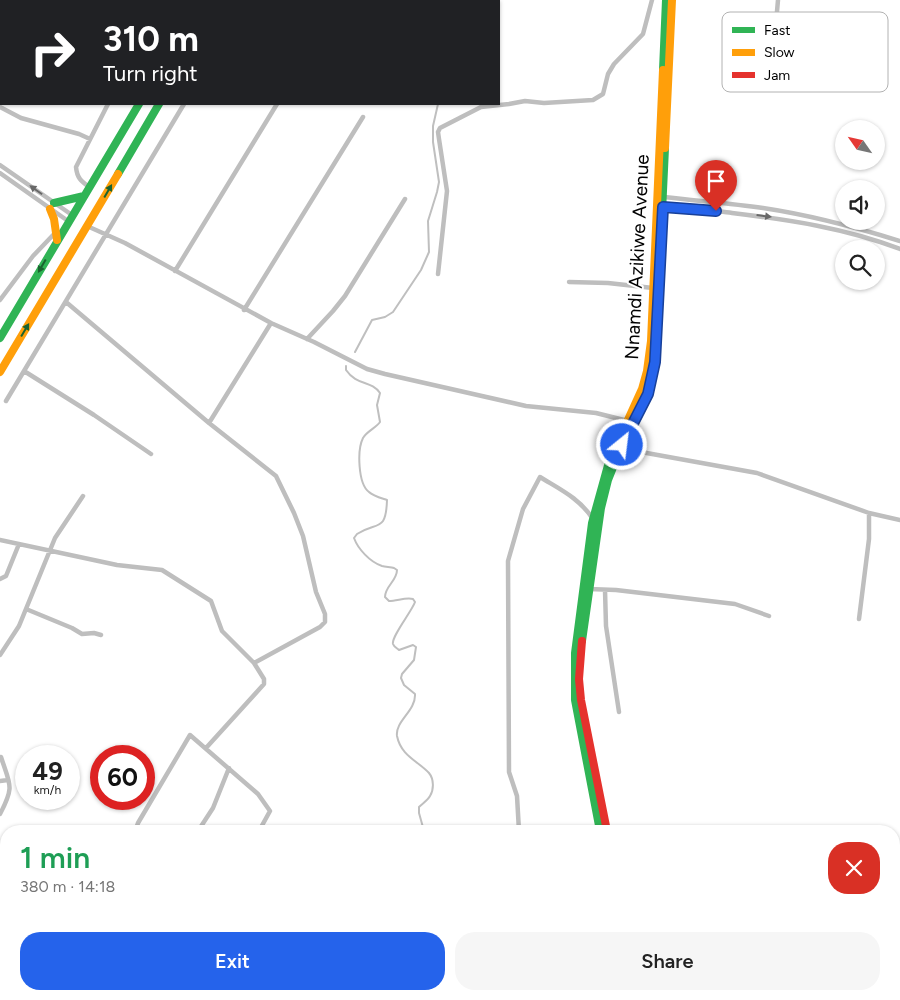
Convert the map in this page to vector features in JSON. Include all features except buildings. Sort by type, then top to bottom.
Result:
[{"type":"main road","name":"Nnamdi Azikiwe Avenue","points":[[599,825],[577,717],[574,688],[575,653],[593,519],[602,481],[642,389],[647,371],[651,342],[666,0]]},
{"type":"main road","name":"Nnamdi Azikiwe Avenue","points":[[606,825],[585,726],[580,688],[580,655],[601,508],[608,480],[618,447],[648,394],[655,362],[672,0]]},
{"type":"main road","points":[[0,338],[57,236],[84,196],[138,105]]},
{"type":"main road","points":[[0,372],[158,105]]},
{"type":"main road","points":[[57,236],[52,206],[84,196]]},
{"type":"street","points":[[500,105],[525,100],[544,103],[593,100],[603,94],[608,74],[614,64],[643,34],[652,0]]},
{"type":"street","points":[[89,186],[80,180],[76,167],[107,105]]},
{"type":"street","points":[[6,401],[183,105]]},
{"type":"street","points":[[175,271],[276,105]]},
{"type":"street","points":[[438,274],[447,191],[438,132],[440,128],[481,107],[500,105]]},
{"type":"street","points":[[0,107],[21,118],[79,134],[90,139]]},
{"type":"street","points":[[244,310],[364,117]]},
{"type":"street","points":[[0,165],[52,206]]},
{"type":"street","points":[[0,173],[70,218]]},
{"type":"street","points":[[664,197],[763,208],[810,216],[900,241]]},
{"type":"street","points":[[307,339],[346,296],[405,199]]},
{"type":"street","points":[[663,207],[716,211],[812,223],[843,230],[900,249]]},
{"type":"street","points":[[87,226],[125,243],[244,310],[367,368],[385,374],[526,406],[596,413],[628,421]]},
{"type":"street","points":[[0,300],[33,256],[57,236]]},
{"type":"street","points":[[569,282],[608,282],[653,288]]},
{"type":"street","points":[[66,302],[276,476],[284,490],[300,528],[316,592],[325,614],[325,622],[320,627],[254,663]]},
{"type":"street","points":[[209,422],[271,323]]},
{"type":"street","points":[[24,371],[151,454]]},
{"type":"street","points":[[618,447],[757,473],[869,513],[900,520]]},
{"type":"street","points":[[519,825],[517,796],[509,772],[508,561],[523,509],[540,478],[574,497],[585,506],[593,519]]},
{"type":"street","points":[[0,655],[19,626],[48,551],[83,496]]},
{"type":"street","points":[[859,619],[869,513]]},
{"type":"street","points":[[0,540],[117,565],[162,570],[211,601],[222,631],[254,663],[264,679],[264,684],[206,748]]},
{"type":"street","points":[[0,580],[6,576],[19,544]]},
{"type":"street","points":[[589,589],[735,604],[769,616]]},
{"type":"street","points":[[605,590],[606,626],[619,712]]},
{"type":"street","points":[[26,609],[82,634],[94,633],[100,635]]},
{"type":"street","points":[[137,825],[190,734],[258,794],[270,811],[262,825]]},
{"type":"street","points":[[0,814],[9,797],[11,788],[1,757]]},
{"type":"street","points":[[202,825],[213,808],[229,768]]},
{"type":"street","points":[[0,781],[8,780]]},
{"type":"waterway","points":[[355,352],[372,320],[385,317],[393,312],[421,270],[429,252],[428,221],[439,182],[433,142],[433,126],[438,105]]},
{"type":"waterway","points":[[346,366],[346,370],[355,379],[372,386],[380,393],[377,405],[380,422],[363,438],[359,458],[365,488],[373,495],[387,500],[385,517],[382,522],[364,530],[354,538],[361,551],[373,561],[382,566],[397,570],[385,597],[389,601],[413,599],[415,602],[395,636],[393,644],[399,650],[413,645],[416,647],[414,660],[402,674],[401,678],[404,685],[415,694],[414,700],[399,726],[397,736],[402,749],[429,773],[432,778],[431,794],[419,807],[422,825]]},
{"type":"traffic: fast","points":[[663,70],[666,0]]},
{"type":"traffic: fast","points":[[0,338],[138,105]]},
{"type":"traffic: fast","points":[[118,174],[158,105]]},
{"type":"traffic: fast","points":[[582,641],[601,508],[608,480],[622,445],[648,394],[655,362],[665,148]]},
{"type":"traffic: fast","points":[[54,203],[84,196]]},
{"type":"traffic: fast","points":[[599,825],[575,700],[575,653],[592,523],[610,458],[627,422]]},
{"type":"traffic: slow","points":[[665,148],[672,0]]},
{"type":"traffic: slow","points":[[627,422],[642,389],[647,371],[651,341],[663,70]]},
{"type":"traffic: slow","points":[[0,372],[118,174]]},
{"type":"traffic: slow","points":[[50,209],[54,219],[57,240]]},
{"type":"traffic: jam","points":[[582,641],[579,679],[581,700],[606,825]]},
{"type":"route","points":[[622,445],[642,407],[652,382],[657,349],[663,207],[670,206],[716,211]]}]
